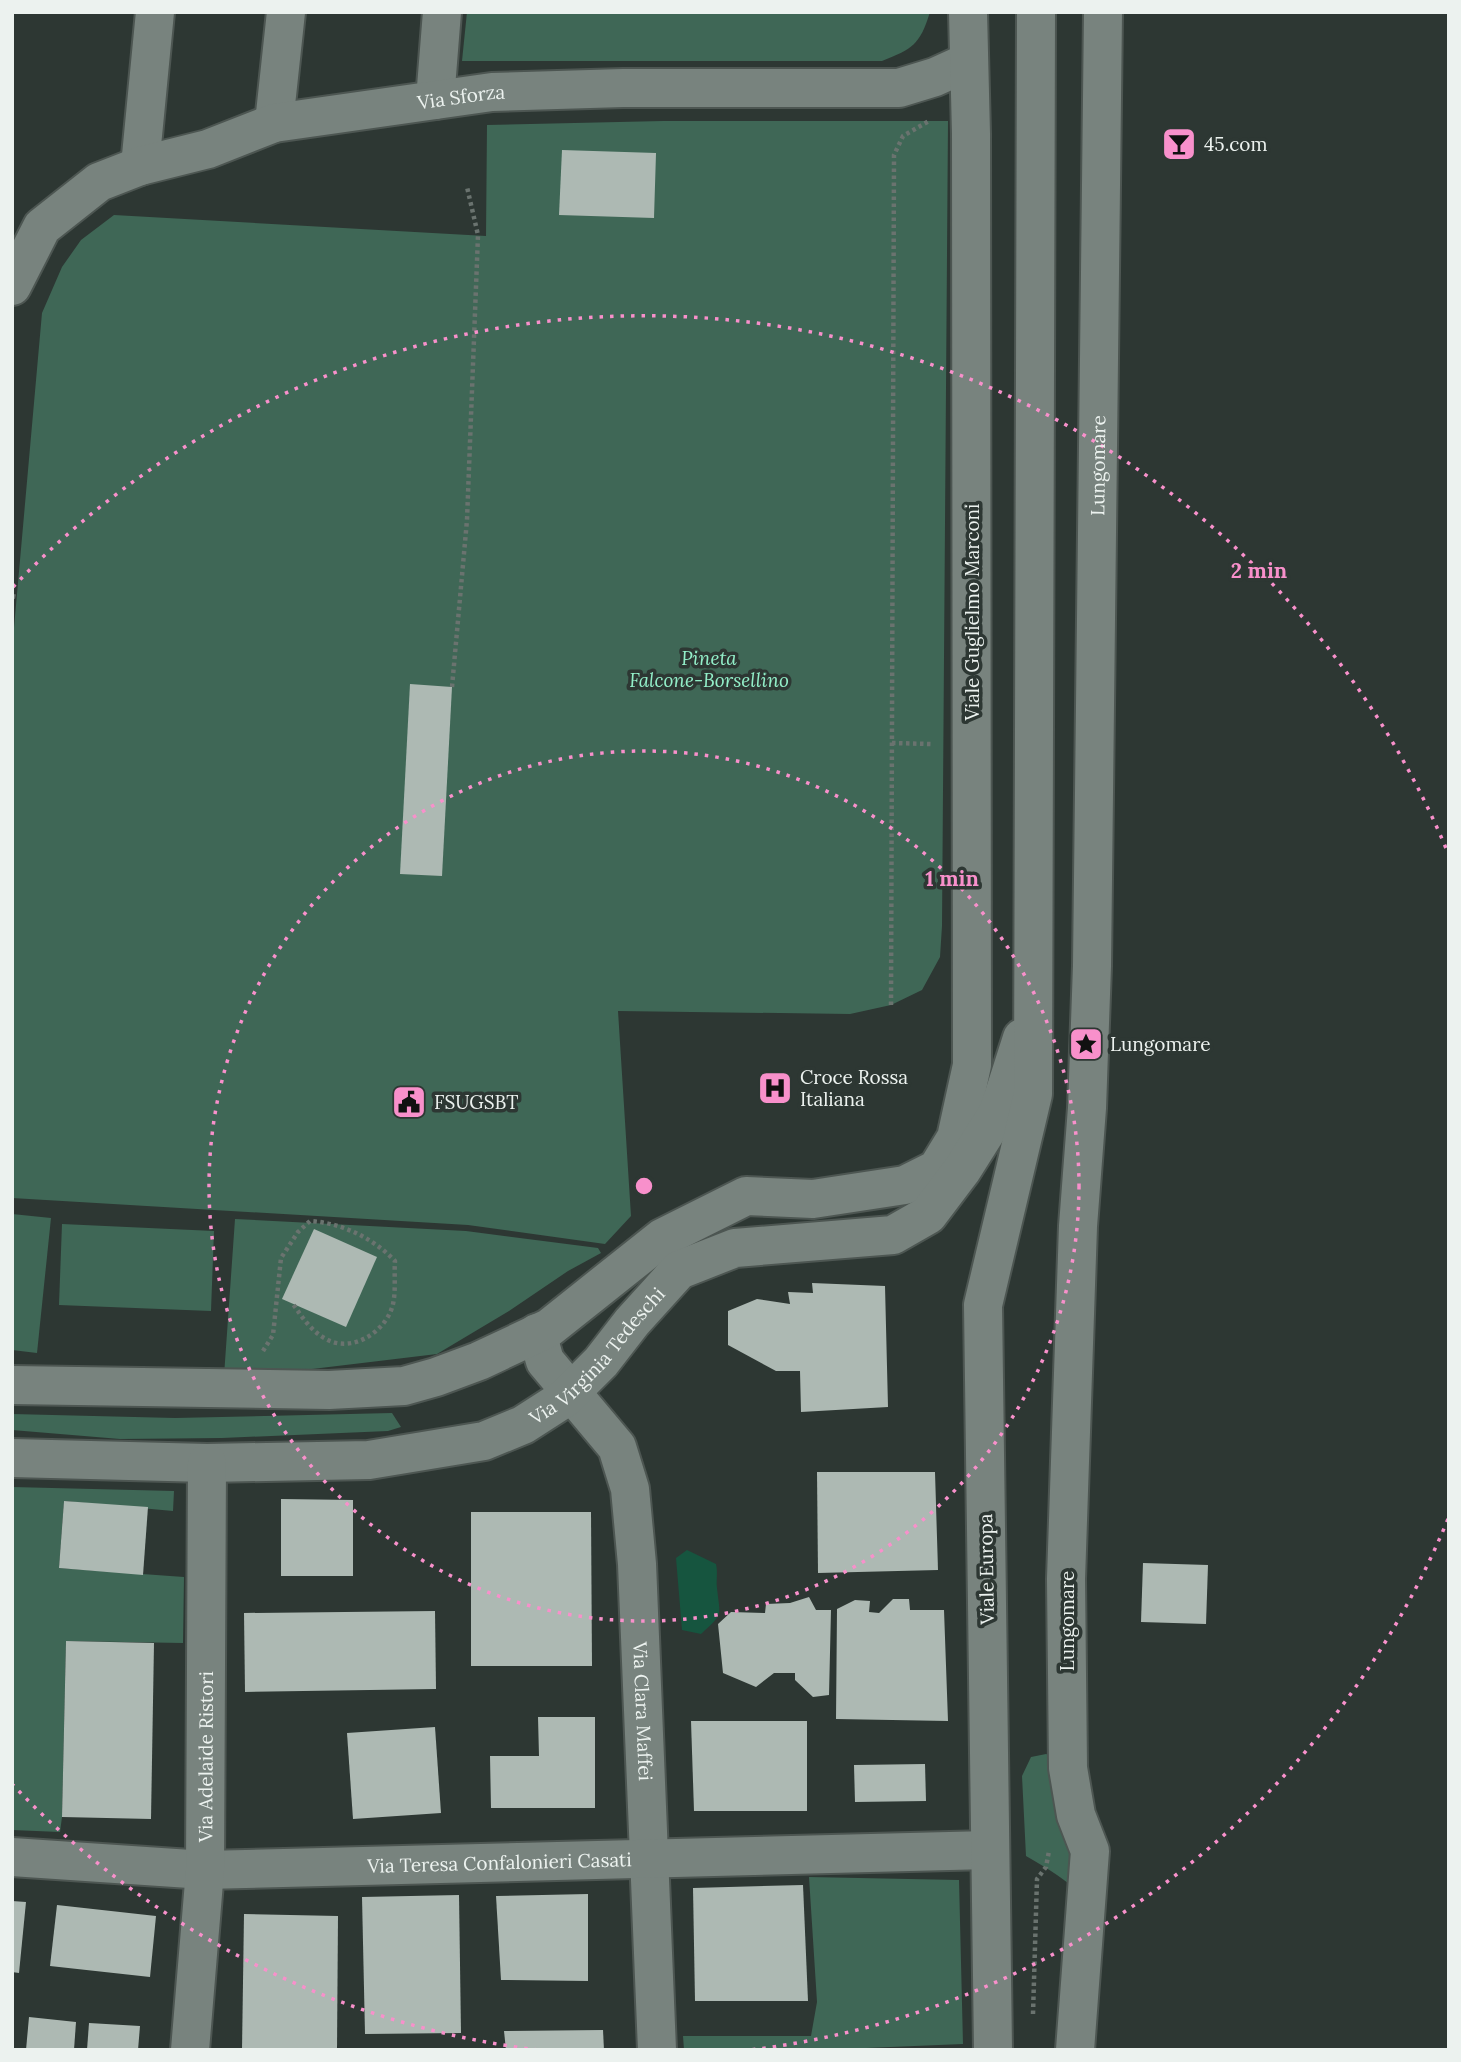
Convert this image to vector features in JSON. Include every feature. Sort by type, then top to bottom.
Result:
[{"type":"street","points":[[140,166],[155,12]]},
{"type":"street","points":[[274,123],[286,12]]},
{"type":"street","points":[[435,100],[442,12]]},
{"type":"street","name":"Viale Guglielmo Marconi","points":[[905,1185],[937,1168],[956,1138],[972,1065],[971,134],[968,12]]},
{"type":"street","points":[[1034,1004],[1036,12]]},
{"type":"street","name":"Lungomare","points":[[1075,2050],[1090,1851],[1076,1815],[1068,1768],[1066,1579],[1077,1226],[1087,1108],[1092,966],[1103,12]]},
{"type":"street","name":"Via Sforza","points":[[12,286],[42,227],[99,182],[140,166],[208,149],[274,123],[492,92],[899,88],[935,77],[968,62]]},
{"type":"street","name":"Viale Europa","points":[[993,2050],[983,1305],[1033,1094],[1034,1004]]},
{"type":"street","name":"Via Virginia Tedeschi","points":[[12,1458],[206,1462],[369,1460],[484,1441],[523,1425],[572,1391],[601,1362],[632,1322],[679,1270],[734,1248],[893,1235],[928,1215],[962,1170],[998,1113],[1034,1004]]},
{"type":"street","name":"Via Virginia Tedeschi","points":[[12,1385],[330,1390],[404,1386],[479,1361],[551,1325],[662,1238],[746,1196],[813,1199],[905,1185]]},
{"type":"street","points":[[551,1325],[585,1331],[601,1362]]},
{"type":"street","name":"Via Clara Maffei","points":[[551,1325],[545,1361],[617,1447],[630,1489],[637,1564],[657,2050]]},
{"type":"street","name":"Via Adelaide Ristori","points":[[190,2050],[205,1870],[206,1462]]},
{"type":"street","name":"Via Teresa Confalonieri Casati","points":[[12,1857],[205,1870],[989,1850]]},
{"type":"path","points":[[891,1006],[894,155],[903,136],[931,120]]},
{"type":"path","points":[[452,687],[467,520],[478,236],[467,187]]},
{"type":"path","points":[[892,743],[931,744]]},
{"type":"path","points":[[236,1388],[251,1371],[273,1335],[281,1258],[298,1232],[310,1222],[328,1223],[354,1232],[380,1245],[395,1261],[392,1306],[374,1335],[351,1344],[327,1340],[306,1324],[293,1304]]},
{"type":"path","points":[[1033,2023],[1037,1879],[1046,1867]]},
{"type":"green space","points":[[467,12],[930,12],[914,44],[882,61],[462,61]]},
{"type":"green space","name":"Pineta Falcone-Borsellino","points":[[663,121],[948,121],[942,926],[940,957],[922,990],[891,1005],[850,1014],[618,1011],[631,1216],[605,1244],[468,1225],[12,1198],[12,650],[42,313],[62,267],[81,240],[114,215],[486,236],[487,125]]},
{"type":"green space","points":[[12,1214],[51,1218],[37,1353],[12,1350]]},
{"type":"green space","points":[[235,1219],[466,1231],[598,1248],[601,1253],[437,1354],[246,1377],[224,1376]]},
{"type":"green space","points":[[62,1224],[214,1231],[211,1311],[59,1305]]},
{"type":"green space","points":[[392,1413],[401,1427],[388,1431],[120,1439],[12,1430],[12,1414],[175,1418]]},
{"type":"green space","points":[[12,1487],[174,1491],[173,1511],[64,1501],[59,1568],[184,1577],[183,1643],[66,1641],[60,1832],[12,1830]]},
{"type":"green space","points":[[1046,1754],[1056,1757],[1085,1899],[1065,1880],[1026,1856],[1022,1776],[1031,1757]]},
{"type":"green space","points":[[809,1877],[959,1880],[963,2044],[818,2050],[684,2050],[683,2036],[811,2036],[817,2002]]},
{"type":"shaded area","points":[[687,1550],[716,1564],[717,1567],[719,1614],[701,1634],[682,1630],[676,1558]]},
{"type":"building","points":[[562,150],[656,153],[654,218],[559,215]]},
{"type":"building","points":[[410,684],[452,687],[442,876],[400,874]]},
{"type":"building","points":[[314,1229],[377,1257],[346,1327],[282,1299]]},
{"type":"building","points":[[812,1283],[885,1286],[888,1407],[801,1412],[800,1371],[776,1371],[728,1345],[728,1311],[757,1299],[790,1304],[788,1292],[813,1293]]},
{"type":"building","points":[[817,1472],[935,1472],[938,1570],[818,1573]]},
{"type":"building","points":[[281,1499],[353,1500],[353,1576],[281,1576]]},
{"type":"building","points":[[64,1501],[148,1507],[143,1575],[59,1568]]},
{"type":"building","points":[[471,1512],[591,1512],[592,1666],[471,1666]]},
{"type":"building","points":[[1143,1563],[1208,1565],[1206,1624],[1141,1622]]},
{"type":"building","points":[[809,1597],[816,1610],[831,1610],[829,1695],[813,1697],[795,1680],[795,1673],[774,1673],[756,1687],[723,1673],[718,1624],[731,1612],[765,1613],[766,1604],[790,1603]]},
{"type":"building","points":[[893,1599],[909,1599],[910,1610],[944,1610],[948,1721],[836,1719],[837,1609],[855,1600],[870,1601],[869,1612],[879,1613]]},
{"type":"building","points":[[435,1611],[436,1689],[245,1692],[244,1613]]},
{"type":"building","points":[[66,1641],[154,1643],[151,1819],[62,1817]]},
{"type":"building","points":[[538,1717],[595,1717],[595,1808],[491,1808],[490,1756],[539,1756]]},
{"type":"building","points":[[691,1721],[807,1721],[807,1811],[694,1811]]},
{"type":"building","points":[[435,1727],[441,1813],[353,1819],[347,1733]]},
{"type":"building","points":[[925,1764],[926,1801],[855,1802],[854,1765]]},
{"type":"building","points":[[803,1885],[808,2001],[695,2001],[693,1888]]},
{"type":"building","points":[[588,1894],[588,1981],[501,1980],[496,1896]]},
{"type":"building","points":[[459,1895],[461,2033],[365,2034],[362,1897]]},
{"type":"building","points":[[12,1901],[26,1902],[19,1973],[12,1972]]},
{"type":"building","points":[[57,1905],[156,1916],[150,1977],[50,1966]]},
{"type":"building","points":[[244,1914],[338,1916],[337,2050],[242,2050]]},
{"type":"building","points":[[29,2017],[76,2022],[74,2050],[26,2050]]},
{"type":"building","points":[[89,2023],[140,2026],[138,2050],[87,2050]]},
{"type":"building","points":[[603,2030],[604,2050],[506,2050],[504,2031]]},
{"type":"place","name":"45.com","points":[[1179,144]]},
{"type":"place","name":"Lungomare","points":[[1086,1044]]},
{"type":"place","name":"Croce Rossa Italiana","points":[[775,1088]]},
{"type":"place","name":"FSUGSBT","points":[[409,1102]]}]
